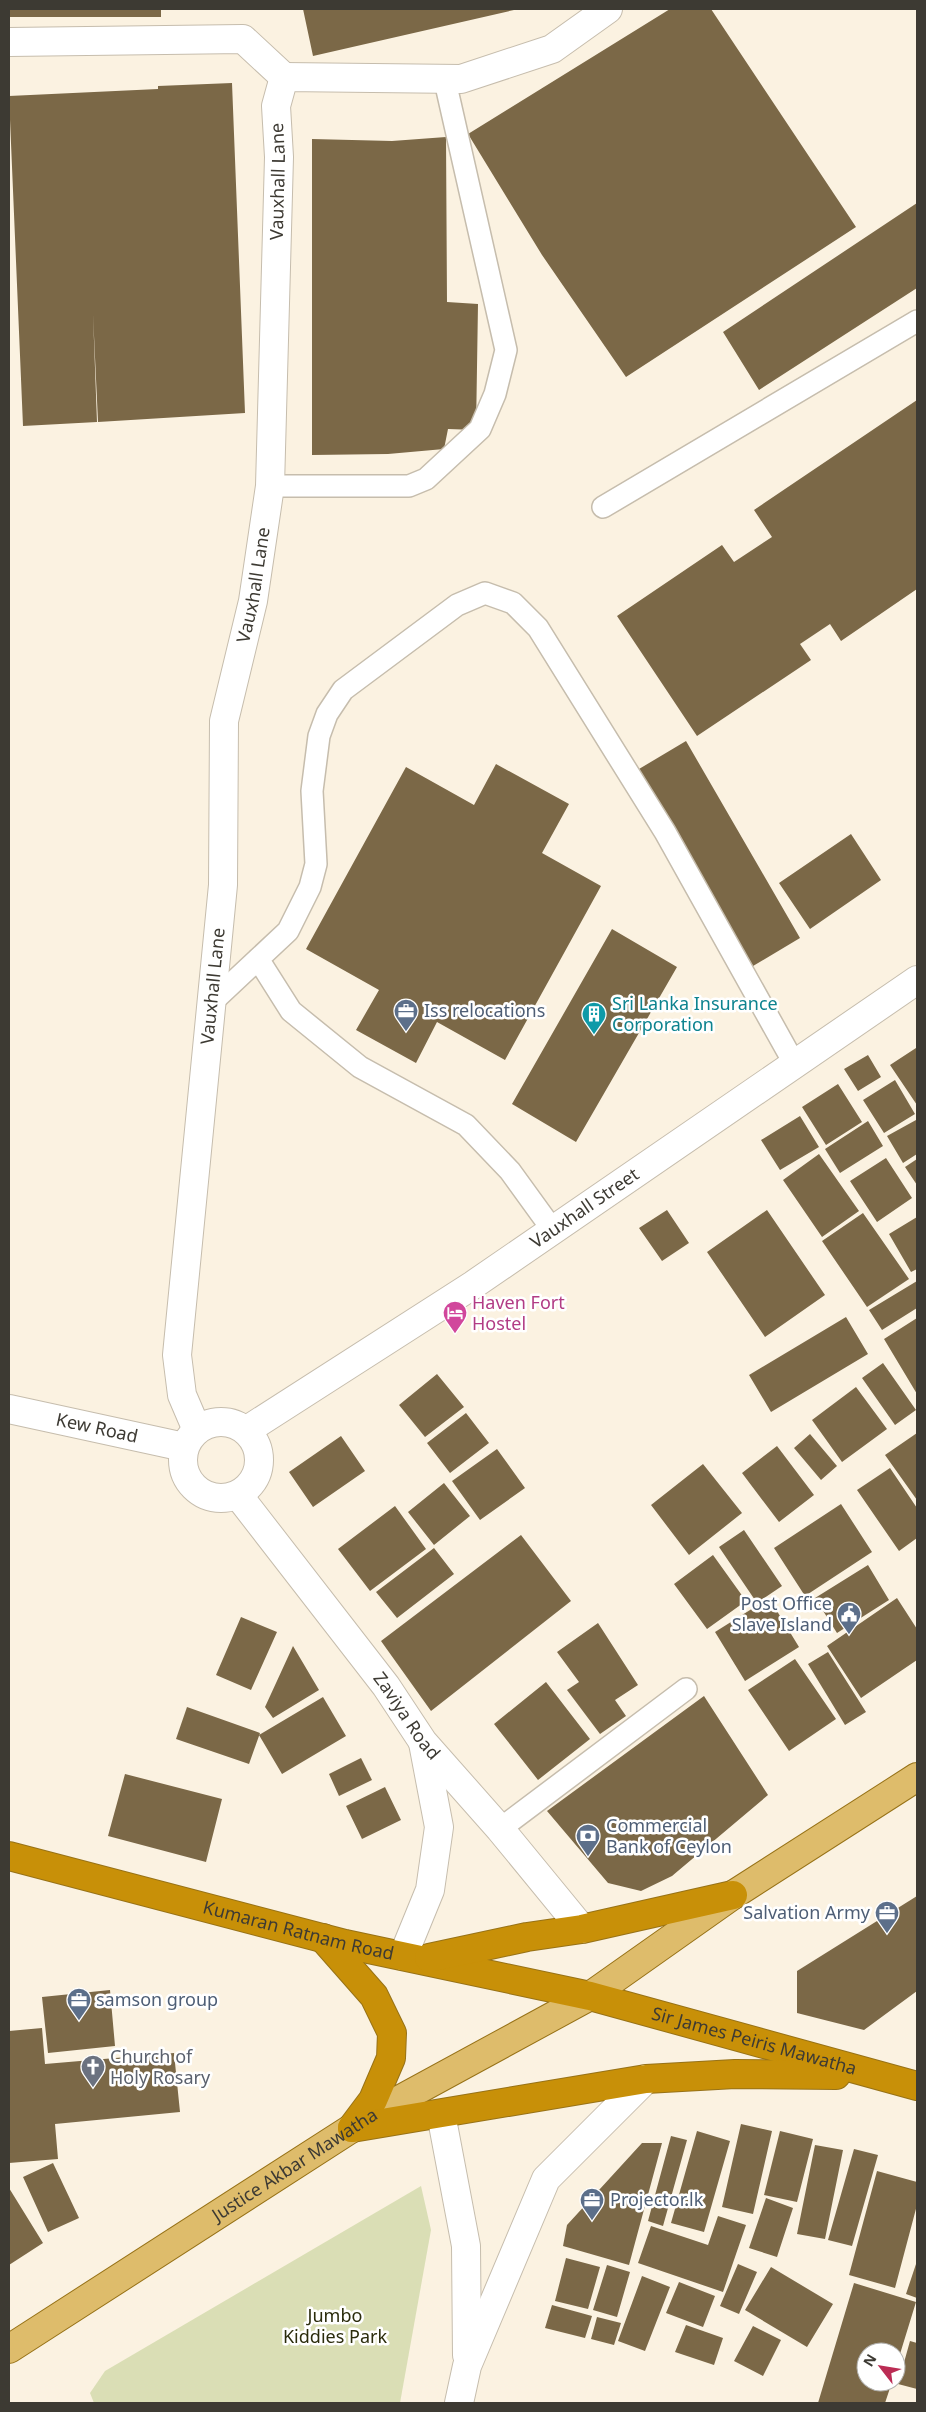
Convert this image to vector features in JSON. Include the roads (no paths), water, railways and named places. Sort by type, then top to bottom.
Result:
[{"type":"highway","name":"Kumaran Ratnam Road","points":[[9,1856],[323,1938],[590,1996]]},
{"type":"highway","points":[[412,1958],[582,1929],[733,1895]]},
{"type":"highway","points":[[323,1938],[374,1996],[392,2033],[391,2058],[373,2100],[352,2128]]},
{"type":"highway","name":"Sir James Peiris Mawatha","points":[[590,1996],[875,2076],[917,2086]]},
{"type":"highway","points":[[352,2128],[646,2079],[744,2074],[875,2076]]},
{"type":"main road","name":"Justice Akbar Mawatha","points":[[9,2347],[352,2128],[502,2042],[590,1996],[733,1895],[917,1776]]},
{"type":"street","points":[[9,42],[243,39],[284,77],[445,81],[461,79],[552,49],[608,9]]},
{"type":"street","name":"Vauxhall Lane","points":[[190,1439],[182,1395],[178,1355],[222,885],[224,721],[253,601],[270,486],[279,157],[276,106],[284,77]]},
{"type":"street","name":"Vauxhall Street","points":[[247,1430],[473,1285],[917,980]]},
{"type":"street","name":"Kew Road","points":[[9,1410],[190,1439]]},
{"type":"street","points":[[224,1420],[247,1430],[255,1440],[259,1452],[260,1464],[256,1477],[238,1495],[225,1498],[212,1497],[191,1484],[185,1472],[183,1460],[190,1439],[212,1423],[224,1420]]},
{"type":"street","name":"Zaviya Road","points":[[238,1495],[386,1686],[422,1742],[500,1829],[582,1929]]},
{"type":"street","points":[[412,1958],[430,1890],[439,1827],[422,1742]]},
{"type":"street","points":[[459,2403],[467,2366],[546,2180],[646,2079]]},
{"type":"street","points":[[441,2114],[466,2246],[467,2366]]},
{"type":"lane","points":[[270,486],[409,486],[426,479],[457,452],[480,429],[488,412],[506,350],[445,81]]},
{"type":"lane","points":[[603,507],[917,321]]},
{"type":"lane","points":[[211,1004],[288,932],[310,887],[316,864],[312,790],[319,736],[332,706],[343,690],[457,605],[485,594],[513,602],[538,628],[665,832],[794,1063]]},
{"type":"lane","points":[[258,959],[291,1011],[352,1061],[466,1125],[510,1171],[552,1229]]},
{"type":"lane","points":[[500,1829],[686,1690]]},
{"type":"place","name":"Iss relocations","points":[[406,1032]]},
{"type":"place","name":"Sri Lanka Insurance Corporation","points":[[594,1035]]},
{"type":"place","name":"Haven Fort Hostel","points":[[455,1334]]},
{"type":"place","name":"Post Office Slave Island","points":[[849,1635]]},
{"type":"place","name":"Commercial Bank of Ceylon","points":[[588,1857]]},
{"type":"place","name":"Salvation Army","points":[[887,1934]]},
{"type":"place","name":"samson group","points":[[79,2021]]},
{"type":"place","name":"Church of Holy Rosary","points":[[93,2088]]},
{"type":"place","name":"Projector.lk","points":[[592,2221]]},
{"type":"park label","name":"Jumbo Kiddies Park","points":[[335,2326]]}]
